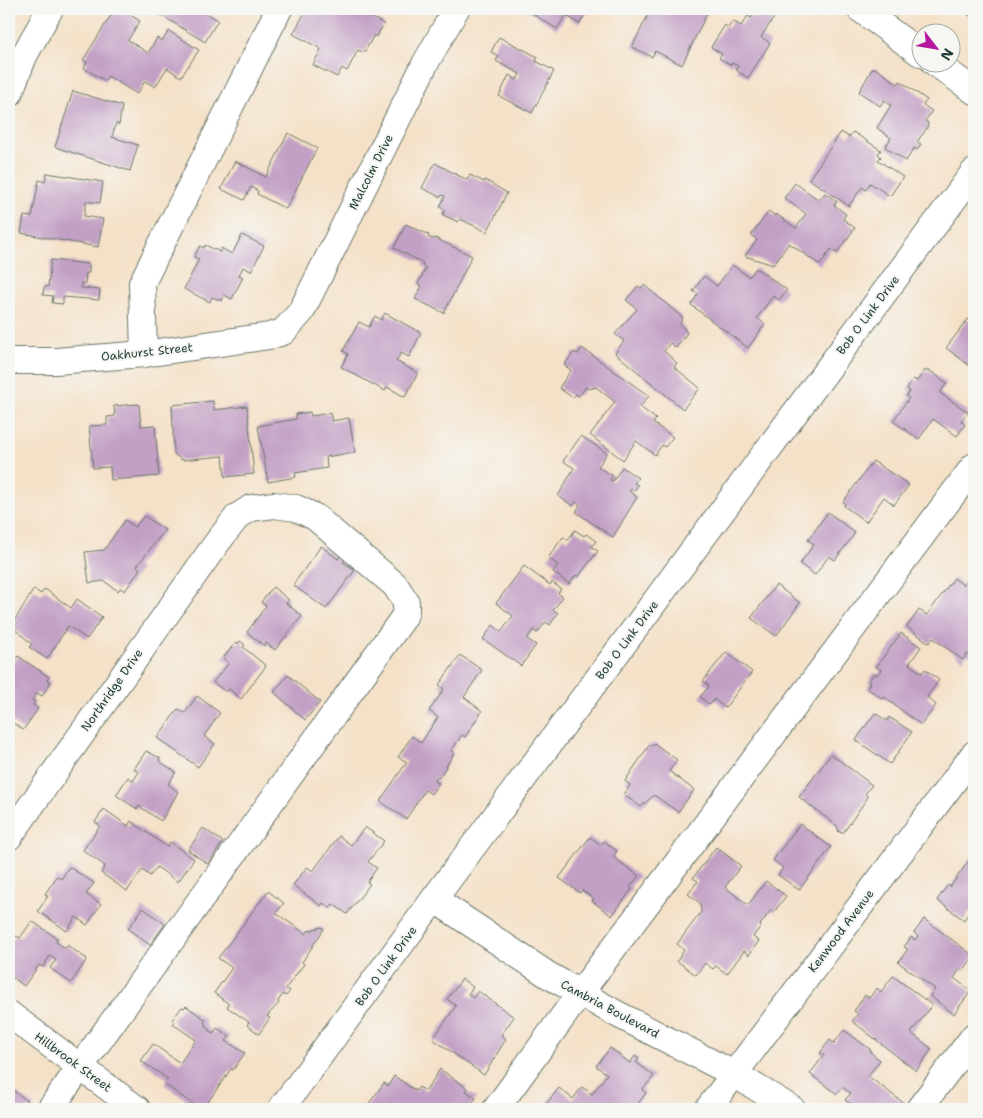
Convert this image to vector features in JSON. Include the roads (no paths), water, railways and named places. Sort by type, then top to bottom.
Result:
[{"type":"street","points":[[9,94],[24,56],[50,9]]},
{"type":"street","points":[[144,354],[142,282],[279,9]]},
{"type":"street","name":"Malcolm Drive","points":[[283,332],[301,312],[425,64],[456,9]]},
{"type":"street","points":[[861,9],[910,46]]},
{"type":"street","points":[[948,72],[974,91]]},
{"type":"street","name":"Bob O Link Drive","points":[[281,1109],[974,172]]},
{"type":"street","name":"Oakhurst Street","points":[[9,361],[56,361],[144,354],[269,336],[283,332]]},
{"type":"street","points":[[496,1109],[580,993],[974,466]]},
{"type":"street","name":"Northridge Drive","points":[[9,837],[216,544],[237,517],[251,508],[274,505],[296,508],[315,516],[395,585],[406,602],[404,617],[81,1067]]},
{"type":"street","name":"Kenwood Avenue","points":[[708,1109],[974,754]]},
{"type":"street","name":"Cambria Boulevard","points":[[434,900],[548,975],[734,1074],[792,1109]]},
{"type":"street","name":"Hillbrook Street","points":[[9,1014],[138,1109]]},
{"type":"street","points":[[919,1109],[974,1036]]},
{"type":"street","points":[[50,1109],[81,1067]]}]
